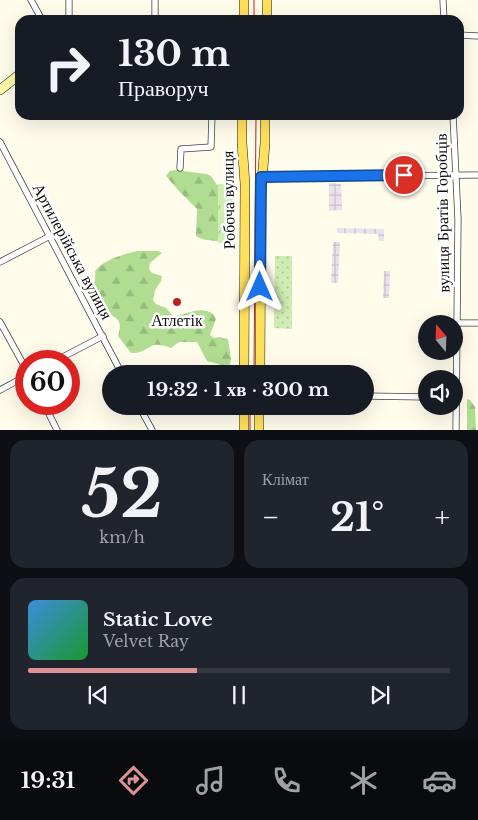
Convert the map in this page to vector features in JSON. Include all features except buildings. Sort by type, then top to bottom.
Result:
[{"type":"main road","points":[[244,0],[244,15]]},
{"type":"main road","points":[[267,0],[267,15]]},
{"type":"main road","name":"Робоча вулиця","points":[[242,120],[245,184],[244,365]]},
{"type":"main road","name":"Робоча вулиця","points":[[260,365],[261,177],[265,143],[265,120]]},
{"type":"main road","points":[[244,415],[244,430]]},
{"type":"main road","points":[[259,415],[259,430]]},
{"type":"street","points":[[31,0],[39,15]]},
{"type":"street","points":[[69,0],[69,15]]},
{"type":"street","points":[[155,0],[155,15]]},
{"type":"street","points":[[443,0],[444,15]]},
{"type":"street","points":[[464,36],[478,36]]},
{"type":"street","points":[[0,90],[15,78]]},
{"type":"street","points":[[180,168],[181,149],[211,147],[212,120]]},
{"type":"street","name":"вулиця Братів Горобців","points":[[453,120],[457,176],[458,315]]},
{"type":"street","name":"Артилерійська вулиця","points":[[0,142],[118,365]]},
{"type":"street","points":[[261,177],[478,175]]},
{"type":"street","points":[[0,262],[50,236]]},
{"type":"street","points":[[0,322],[15,350]]},
{"type":"street","points":[[463,323],[478,323]]},
{"type":"street","points":[[76,350],[103,336]]},
{"type":"street","points":[[0,390],[15,382]]},
{"type":"street","points":[[374,396],[418,397]]},
{"type":"street","points":[[50,415],[57,430]]},
{"type":"street","points":[[144,415],[152,430]]},
{"type":"street","name":"вулиця Братів Горобців","points":[[456,415],[456,430]]},
{"type":"shaded area","points":[[329,183],[341,184],[342,210],[329,211]]},
{"type":"shaded area","points":[[337,228],[384,229],[384,241],[379,241],[378,234],[337,233]]},
{"type":"shaded area","points":[[333,242],[340,242],[338,283],[331,283]]},
{"type":"shaded area","points":[[384,271],[390,271],[389,298],[383,298]]},
{"type":"green space","points":[[170,171],[207,174],[211,176],[217,185],[222,186],[233,219],[234,239],[210,241],[196,236],[197,209],[166,176]]},
{"type":"green space","points":[[218,184],[235,184],[234,243],[218,243]]},
{"type":"green space","points":[[137,251],[158,251],[162,253],[150,263],[149,269],[152,273],[162,276],[155,290],[153,300],[156,304],[166,308],[173,316],[198,310],[208,311],[213,314],[216,319],[210,335],[214,338],[228,339],[231,359],[230,365],[219,365],[207,361],[197,342],[179,342],[171,348],[163,345],[153,345],[137,353],[131,353],[118,336],[120,328],[117,319],[100,308],[93,294],[95,271],[108,261]]},
{"type":"green space","points":[[275,256],[292,256],[292,329],[274,328]]},
{"type":"green space","points":[[467,399],[475,407],[476,430],[467,430]]},
{"type":"tram line","points":[[254,0],[254,15]]},
{"type":"tram line","points":[[254,365],[256,120]]},
{"type":"tram line","points":[[250,415],[250,430]]},
{"type":"place","name":"Атлетік","points":[[177,302]]},
{"type":"route","points":[[260,287],[261,177],[404,175]]}]
